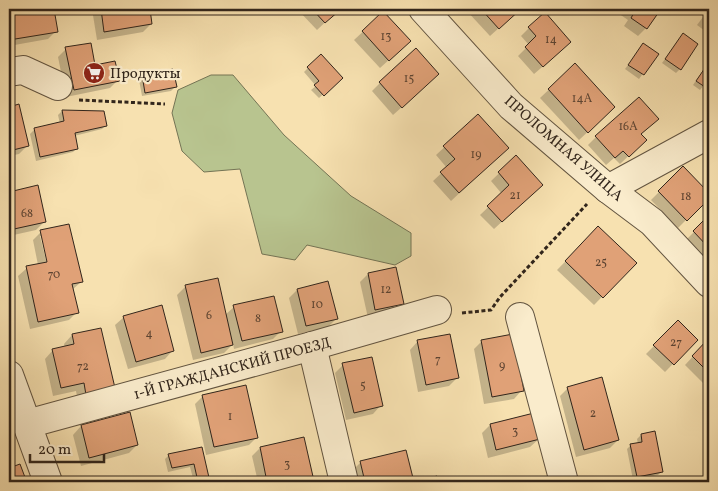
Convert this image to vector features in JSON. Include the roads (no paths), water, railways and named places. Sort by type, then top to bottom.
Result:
[{"type":"street","name":"ПРОЛОМНАЯ УЛИЦА","points":[[423,9],[511,106],[608,189],[652,222],[709,283]]},
{"type":"street","points":[[9,72],[24,70],[58,86]]},
{"type":"street","points":[[608,189],[709,134]]},
{"type":"street","name":"1-Й ГРАЖДАНСКИЙ ПРОЕЗД","points":[[26,424],[437,310]]},
{"type":"street","points":[[520,317],[564,482]]},
{"type":"street","points":[[312,346],[344,482]]},
{"type":"street","points":[[9,375],[48,482]]},
{"type":"place","name":"Продукты","points":[[94,73]]}]
